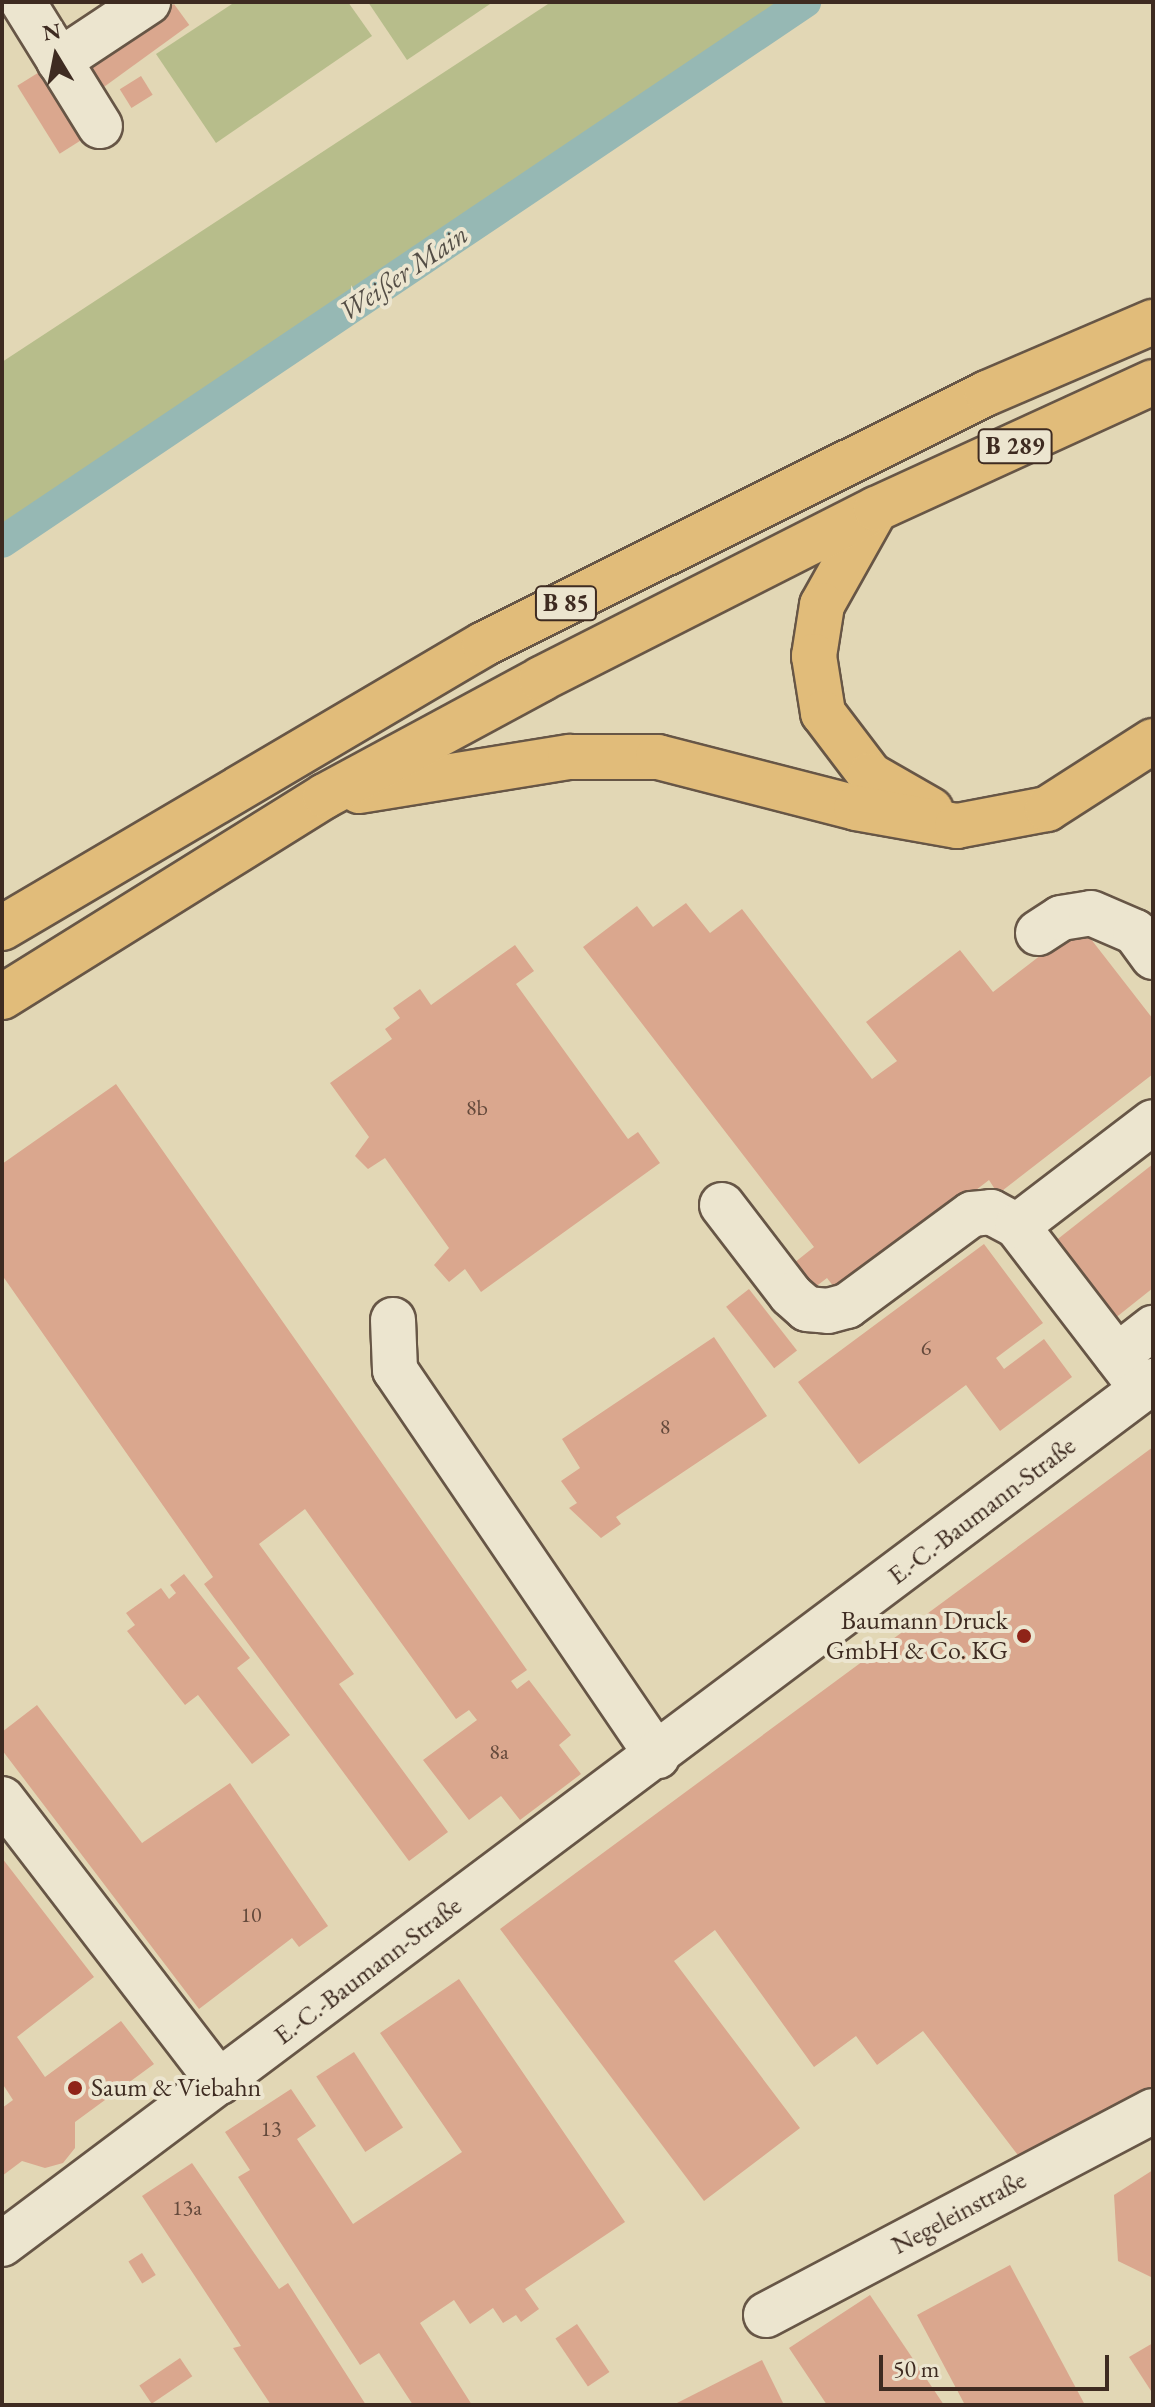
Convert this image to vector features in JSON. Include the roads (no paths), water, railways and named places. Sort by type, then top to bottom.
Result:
[{"type":"highway","name":"B 85","points":[[2,928],[484,644],[987,393],[1153,322]]},
{"type":"highway","name":"B 289","points":[[325,796],[876,509],[1153,382]]},
{"type":"highway","points":[[876,509],[841,560],[822,605],[814,656],[823,713],[870,775],[957,826]]},
{"type":"highway","points":[[2,997],[325,796],[570,757],[658,757],[856,808],[957,826],[1047,809],[1153,741]]},
{"type":"street","points":[[23,2],[100,126]]},
{"type":"street","points":[[59,61],[148,2]]},
{"type":"street","points":[[1038,933],[1061,918],[1091,913],[1135,932],[1153,957]]},
{"type":"street","points":[[1017,1226],[1153,1122]]},
{"type":"street","points":[[722,1205],[791,1295],[807,1309],[828,1311],[847,1306],[972,1214],[991,1212],[1017,1226],[1137,1375]]},
{"type":"street","points":[[393,1320],[395,1370],[657,1756]]},
{"type":"street","name":"E.-C.-Baumann-Straße","points":[[2,2244],[657,1756],[1137,1375],[1153,1328]]},
{"type":"street","points":[[2,1799],[219,2082]]},
{"type":"street","name":"Negeleinstraße","points":[[766,2315],[1153,2111]]},
{"type":"waterway","name":"Weißer Main","points":[[2,542],[805,2]]},
{"type":"place","name":"Baumann Druck GmbH & Co. KG","points":[[1024,1636]]},
{"type":"place","name":"Saum & Viebahn","points":[[75,2088]]}]
